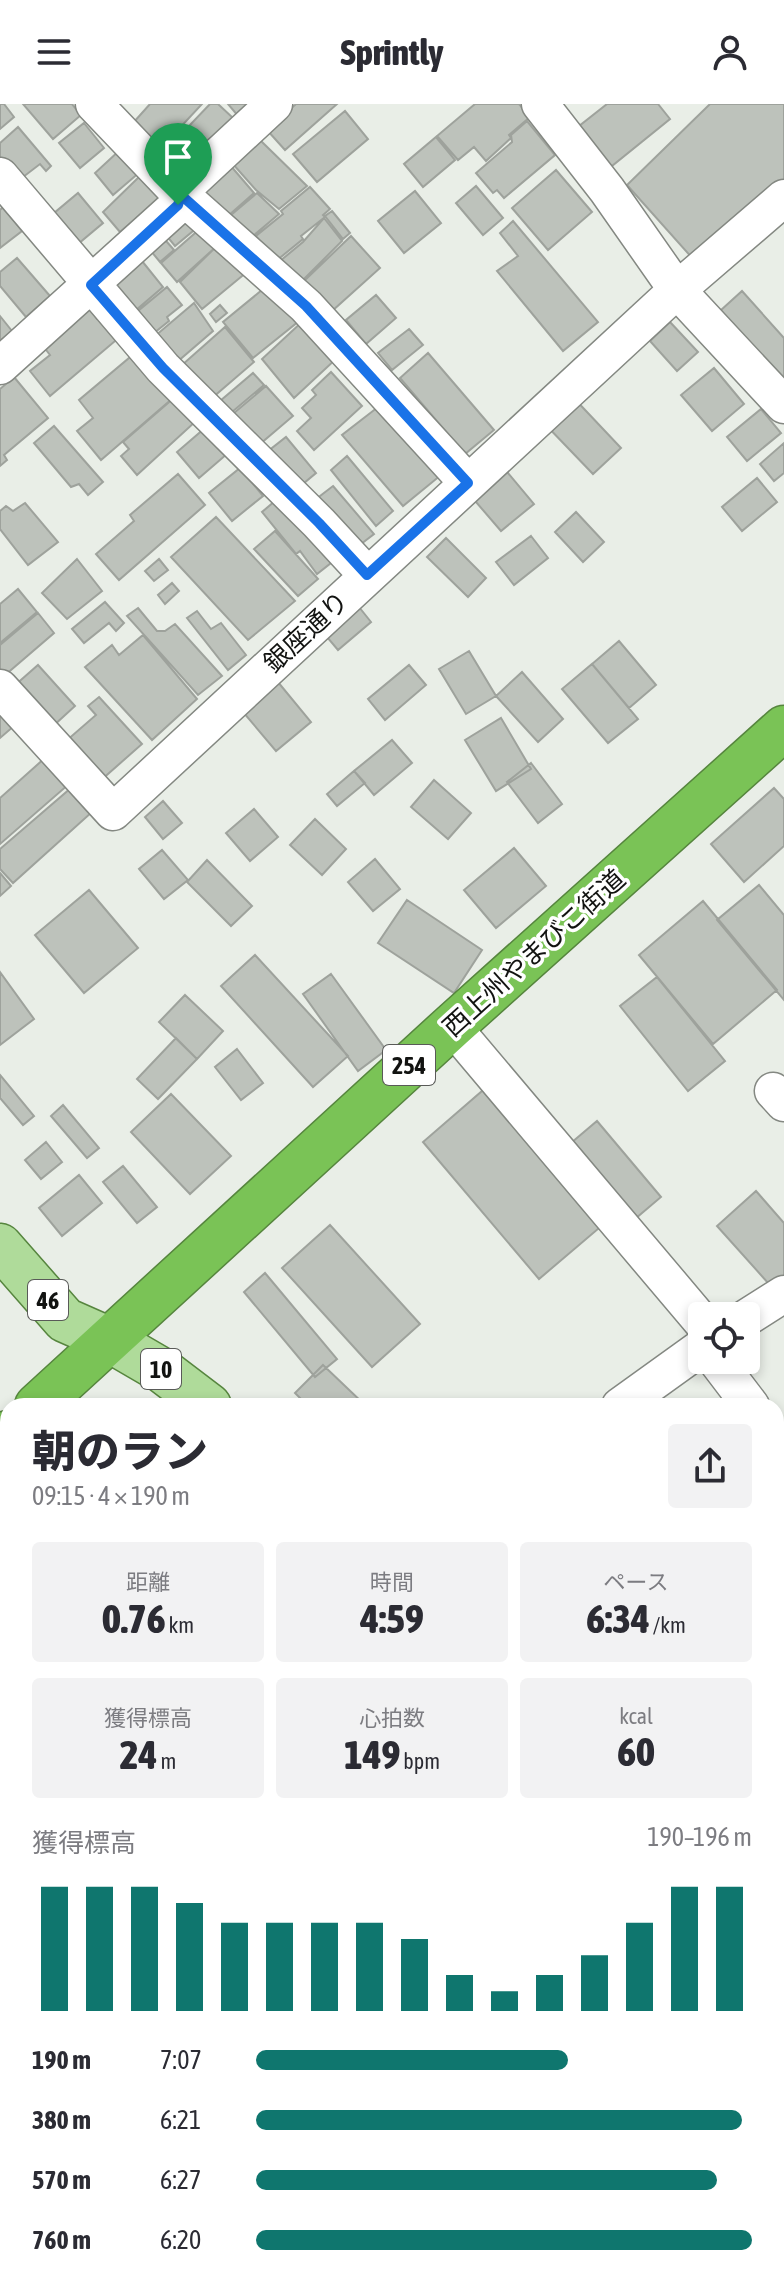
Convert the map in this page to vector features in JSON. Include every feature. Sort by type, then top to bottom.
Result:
[{"type":"highway","name":"西上州やまびこ街道","points":[[45,1398],[784,728]]},
{"type":"main road","name":"46","points":[[0,1246],[65,1320],[108,1339]]},
{"type":"main road","name":"10","points":[[108,1339],[163,1371],[198,1398]]},
{"type":"street","points":[[94,104],[181,195],[306,306],[468,483]]},
{"type":"street","points":[[0,366],[178,205],[189,183],[274,104]]},
{"type":"street","points":[[540,104],[607,190],[677,290],[784,405]]},
{"type":"street","points":[[0,176],[163,368],[367,575]]},
{"type":"street","name":"銀座通り","points":[[0,688],[113,812],[677,290],[784,198]]},
{"type":"street","points":[[452,1026],[688,1305]]},
{"type":"street","points":[[760,1309],[784,1294]]},
{"type":"street","points":[[631,1398],[688,1357]]},
{"type":"street","points":[[727,1374],[745,1398]]},
{"type":"building","points":[[0,104],[4,104],[14,117],[0,129]]},
{"type":"building","points":[[23,104],[72,104],[81,115],[53,139]]},
{"type":"building","points":[[150,104],[202,104],[161,148],[133,123]]},
{"type":"building","points":[[210,104],[218,104],[233,118],[181,169],[166,150]]},
{"type":"building","points":[[228,104],[255,104],[239,117]]},
{"type":"building","points":[[296,104],[337,104],[285,150],[267,130]]},
{"type":"building","points":[[475,104],[519,104],[530,117],[486,161],[474,147],[458,160],[437,136]]},
{"type":"building","points":[[607,104],[658,104],[670,119],[602,174],[569,134]]},
{"type":"building","points":[[710,104],[784,104],[784,179],[694,260],[627,185]]},
{"type":"building","points":[[345,111],[368,139],[317,182],[293,154]]},
{"type":"building","points":[[527,121],[555,155],[504,198],[497,190],[493,193],[476,173],[512,142],[511,135]]},
{"type":"building","points":[[84,123],[104,148],[80,168],[59,143]]},
{"type":"building","points":[[18,127],[51,166],[46,171],[40,164],[14,184],[0,168],[0,143]]},
{"type":"building","points":[[436,137],[455,160],[423,187],[404,164]]},
{"type":"building","points":[[260,140],[307,186],[279,209],[256,190],[232,163]]},
{"type":"building","points":[[121,149],[140,172],[113,195],[95,173]]},
{"type":"building","points":[[230,165],[254,193],[228,216],[201,189]]},
{"type":"building","points":[[556,170],[592,212],[548,250],[512,208]]},
{"type":"building","points":[[141,175],[160,198],[120,232],[103,212]]},
{"type":"building","points":[[476,186],[503,218],[483,235],[456,203]]},
{"type":"building","points":[[310,187],[330,209],[323,215],[325,217],[301,236],[303,239],[276,261],[256,236]]},
{"type":"building","points":[[415,191],[441,223],[404,253],[378,221]]},
{"type":"building","points":[[78,193],[103,223],[72,249],[47,219]]},
{"type":"building","points":[[257,193],[279,214],[253,236],[231,215]]},
{"type":"building","points":[[3,207],[22,231],[0,248],[0,210]]},
{"type":"building","points":[[185,209],[199,226],[175,246],[161,229]]},
{"type":"building","points":[[332,211],[350,233],[343,239],[325,216]]},
{"type":"building","points":[[324,218],[342,241],[301,282],[280,261],[303,242]]},
{"type":"building","points":[[513,221],[598,322],[563,351],[497,271],[518,256],[500,233]]},
{"type":"building","points":[[202,227],[218,245],[177,282],[161,263]]},
{"type":"building","points":[[160,234],[174,250],[160,262],[146,245]]},
{"type":"building","points":[[351,236],[380,268],[332,311],[303,282]]},
{"type":"building","points":[[220,243],[247,272],[202,309],[180,282]]},
{"type":"building","points":[[138,256],[163,287],[129,316],[103,285]]},
{"type":"building","points":[[17,258],[50,296],[26,317],[0,286],[0,272]]},
{"type":"building","points":[[268,285],[299,321],[253,358],[223,322]]},
{"type":"building","points":[[167,287],[182,305],[167,317],[169,321],[149,337],[132,316]]},
{"type":"building","points":[[742,291],[784,338],[784,404],[710,320]]},
{"type":"building","points":[[376,295],[396,318],[366,344],[346,320]]},
{"type":"building","points":[[194,303],[213,331],[177,362],[155,336]]},
{"type":"building","points":[[220,305],[227,313],[216,322],[210,314]]},
{"type":"building","points":[[89,308],[97,319],[106,318],[121,336],[50,396],[30,371],[50,355],[43,346]]},
{"type":"building","points":[[0,316],[12,331],[0,341]]},
{"type":"building","points":[[304,320],[337,358],[294,398],[262,359]]},
{"type":"building","points":[[670,322],[698,352],[677,371],[650,341]]},
{"type":"building","points":[[225,327],[254,362],[212,398],[182,365]]},
{"type":"building","points":[[409,329],[423,345],[392,370],[378,353]]},
{"type":"building","points":[[135,353],[173,398],[101,460],[77,431],[93,418],[79,400]]},
{"type":"building","points":[[428,353],[494,430],[465,454],[400,378]]},
{"type":"building","points":[[714,368],[744,404],[712,431],[681,395]]},
{"type":"building","points":[[331,372],[362,406],[314,450],[297,431],[311,418],[302,408],[316,395],[312,390]]},
{"type":"building","points":[[253,373],[264,385],[232,412],[220,401]]},
{"type":"building","points":[[14,377],[48,418],[4,455],[7,460],[0,466],[0,389]]},
{"type":"building","points":[[266,386],[293,416],[260,444],[234,413]]},
{"type":"building","points":[[570,394],[621,448],[593,474],[542,421]]},
{"type":"building","points":[[175,397],[196,421],[137,475],[121,456],[129,449],[123,442]]},
{"type":"building","points":[[378,407],[441,475],[403,506],[342,435]]},
{"type":"building","points":[[761,409],[781,433],[747,461],[727,437]]},
{"type":"building","points":[[54,426],[103,482],[88,495],[79,484],[71,487],[34,443]]},
{"type":"building","points":[[205,428],[227,454],[199,478],[177,452]]},
{"type":"building","points":[[286,437],[316,473],[298,488],[267,452]]},
{"type":"building","points":[[784,443],[784,473],[774,481],[760,464]]},
{"type":"building","points":[[347,456],[393,511],[376,526],[331,470]]},
{"type":"building","points":[[503,467],[534,504],[501,531],[470,495]]},
{"type":"building","points":[[240,468],[263,496],[232,521],[209,493]]},
{"type":"building","points":[[178,474],[205,505],[119,580],[96,554],[134,521],[130,515]]},
{"type":"building","points":[[757,478],[777,502],[742,531],[722,507]]},
{"type":"building","points":[[333,486],[374,534],[352,551],[311,503]]},
{"type":"building","points":[[282,495],[336,559],[317,574],[300,551],[296,554],[262,512]]},
{"type":"building","points":[[25,503],[58,542],[28,565],[0,529],[0,511],[6,506],[13,511]]},
{"type":"building","points":[[576,512],[604,542],[583,562],[555,532]]},
{"type":"building","points":[[216,517],[295,601],[248,640],[171,557]]},
{"type":"building","points":[[275,531],[318,579],[298,596],[254,549]]},
{"type":"building","points":[[531,536],[548,558],[514,585],[496,562]]},
{"type":"building","points":[[446,538],[486,578],[468,597],[427,557]]},
{"type":"building","points":[[77,559],[102,591],[67,619],[42,593]]},
{"type":"building","points":[[159,559],[168,570],[154,581],[145,571]]},
{"type":"building","points":[[172,583],[179,591],[165,604],[158,595]]},
{"type":"building","points":[[18,589],[37,612],[0,643],[0,604]]},
{"type":"building","points":[[105,602],[124,623],[116,631],[109,623],[84,643],[72,629]]},
{"type":"building","points":[[355,602],[371,622],[338,650],[321,630]]},
{"type":"building","points":[[138,608],[157,631],[165,631],[175,624],[222,676],[198,695],[127,616]]},
{"type":"building","points":[[197,611],[211,629],[221,623],[246,655],[228,670],[187,618]]},
{"type":"building","points":[[38,613],[54,633],[4,676],[0,670],[0,645]]},
{"type":"building","points":[[143,635],[197,699],[152,740],[85,667],[112,645],[119,655]]},
{"type":"building","points":[[619,641],[656,685],[629,708],[592,664]]},
{"type":"building","points":[[469,651],[496,696],[466,714],[439,669]]},
{"type":"building","points":[[592,664],[638,719],[608,743],[562,689]]},
{"type":"building","points":[[38,665],[75,706],[52,727],[14,686]]},
{"type":"building","points":[[409,665],[426,685],[385,720],[368,699]]},
{"type":"building","points":[[522,672],[563,719],[538,742],[496,696]]},
{"type":"building","points":[[273,676],[311,722],[276,751],[238,706]]},
{"type":"building","points":[[99,697],[142,744],[100,781],[66,741],[96,715],[88,706]]},
{"type":"building","points":[[0,710],[14,726],[0,738]]},
{"type":"building","points":[[501,718],[531,769],[496,791],[465,740]]},
{"type":"building","points":[[392,740],[412,763],[374,795],[354,771]]},
{"type":"building","points":[[46,757],[69,784],[0,844],[0,798]]},
{"type":"building","points":[[531,763],[562,804],[538,823],[507,782]]},
{"type":"building","points":[[354,771],[365,783],[337,806],[327,794]]},
{"type":"building","points":[[434,780],[471,813],[448,839],[411,807]]},
{"type":"building","points":[[71,788],[92,812],[13,883],[0,869],[0,849]]},
{"type":"building","points":[[774,788],[784,799],[784,846],[744,882],[711,844]]},
{"type":"building","points":[[163,801],[182,823],[163,839],[145,817]]},
{"type":"building","points":[[254,809],[278,837],[250,861],[226,833]]},
{"type":"building","points":[[315,819],[346,849],[322,875],[290,845]]},
{"type":"building","points":[[514,848],[546,886],[496,928],[464,890]]},
{"type":"building","points":[[162,850],[188,880],[164,899],[139,869]]},
{"type":"building","points":[[375,859],[400,889],[373,911],[348,882]]},
{"type":"building","points":[[207,860],[252,906],[231,926],[187,882]]},
{"type":"building","points":[[0,873],[11,886],[0,896]]},
{"type":"building","points":[[759,885],[784,915],[784,1000],[717,920]]},
{"type":"building","points":[[89,890],[138,948],[84,993],[35,935]]},
{"type":"building","points":[[407,900],[482,950],[454,993],[378,943]]},
{"type":"building","points":[[703,901],[777,990],[713,1044],[639,955]]},
{"type":"building","points":[[255,955],[348,1056],[313,1087],[221,986]]},
{"type":"building","points":[[0,972],[34,1019],[0,1045]]},
{"type":"building","points":[[331,974],[386,1050],[358,1071],[303,994]]},
{"type":"building","points":[[657,977],[725,1061],[688,1091],[620,1006]]},
{"type":"building","points":[[185,995],[223,1031],[197,1059],[159,1022]]},
{"type":"building","points":[[176,1038],[197,1059],[158,1099],[137,1079]]},
{"type":"building","points":[[237,1049],[263,1083],[241,1100],[215,1067]]},
{"type":"building","points":[[0,1075],[34,1116],[23,1125],[0,1098]]},
{"type":"building","points":[[489,1085],[605,1223],[539,1279],[423,1142]]},
{"type":"building","points":[[171,1094],[231,1156],[190,1194],[131,1132]]},
{"type":"building","points":[[63,1105],[99,1148],[87,1158],[51,1116]]},
{"type":"building","points":[[597,1121],[661,1197],[629,1224],[565,1148]]},
{"type":"building","points":[[46,1142],[62,1162],[41,1179],[25,1160]]},
{"type":"building","points":[[123,1166],[157,1207],[137,1223],[103,1182]]},
{"type":"building","points":[[79,1175],[102,1203],[62,1236],[39,1208]]},
{"type":"building","points":[[756,1191],[784,1223],[784,1288],[778,1294],[717,1226]]},
{"type":"building","points":[[330,1225],[420,1324],[372,1367],[282,1268]]},
{"type":"building","points":[[265,1273],[337,1359],[315,1377],[244,1292]]},
{"type":"building","points":[[323,1365],[358,1398],[300,1398],[295,1393]]},
{"type":"route","points":[[181,195],[306,306],[468,483],[367,575],[163,368],[91,285],[178,205],[181,195]]}]
